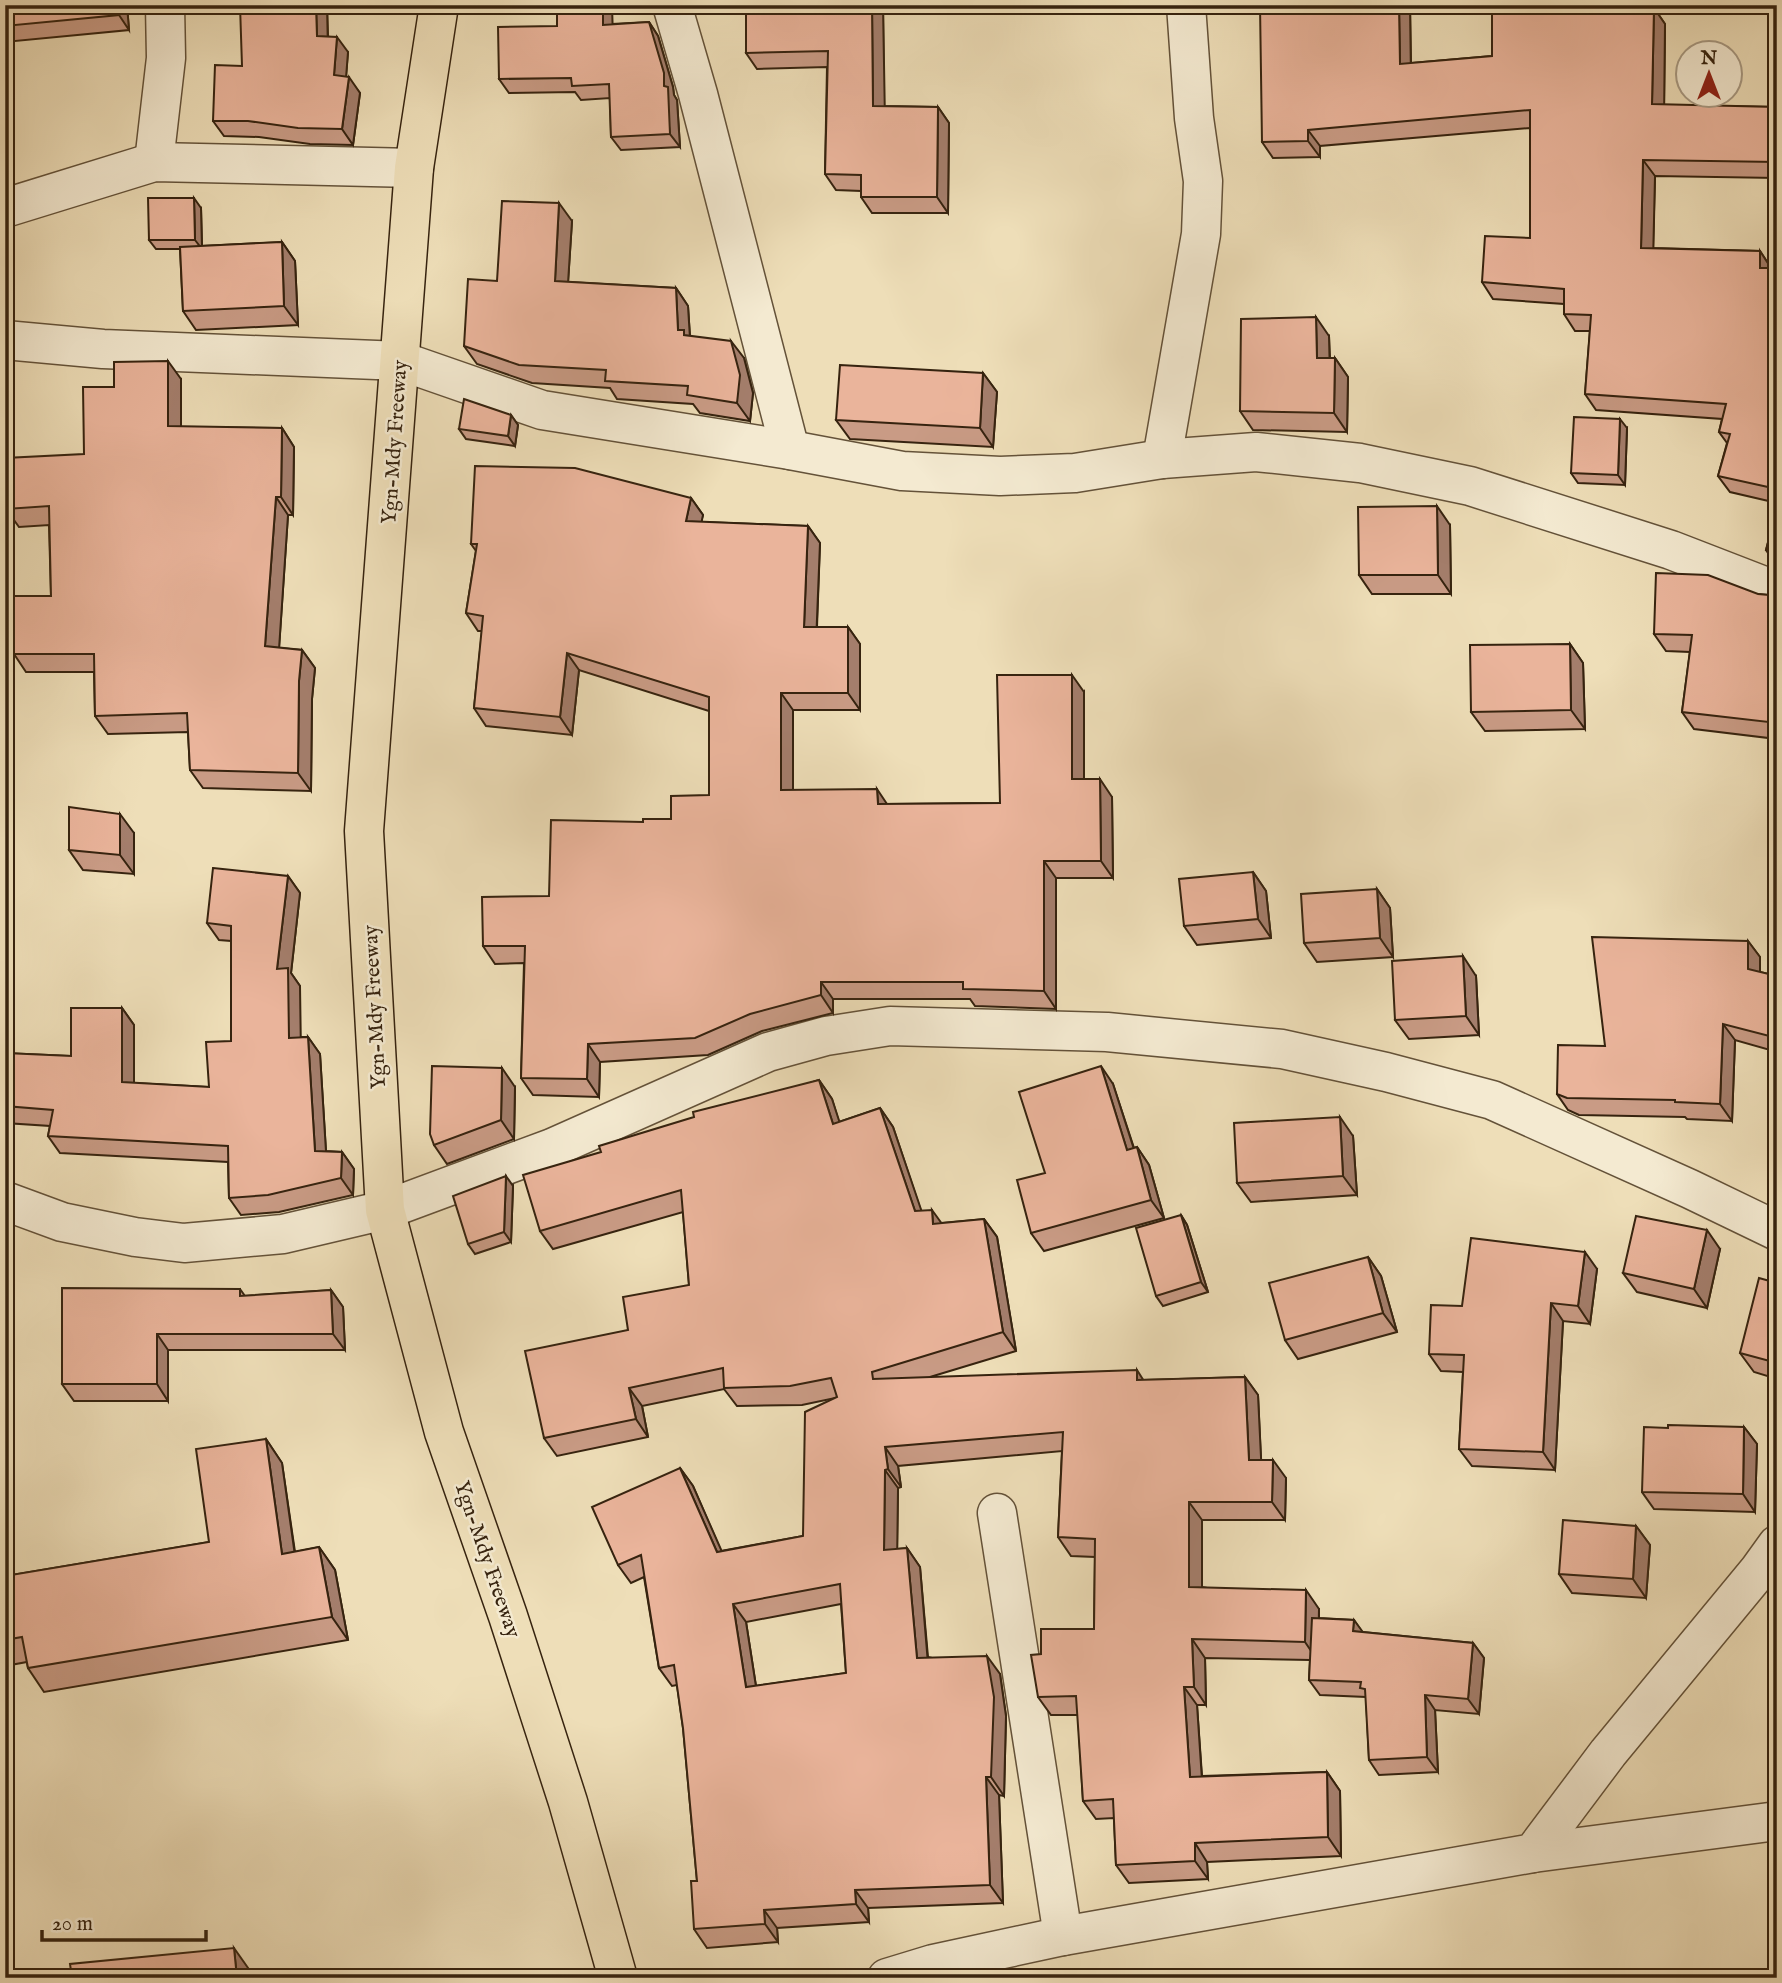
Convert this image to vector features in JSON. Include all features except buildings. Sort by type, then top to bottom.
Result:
[{"type":"main road","name":"Ygn-Mdy Freeway","points":[[439,5],[414,168],[364,831],[385,1210],[444,1432],[508,1616],[622,1976]]},
{"type":"street","points":[[154,162],[166,58],[165,5]]},
{"type":"street","points":[[672,5],[698,93],[790,450]]},
{"type":"street","points":[[1162,459],[1201,234],[1203,181],[1194,118],[1186,5]]},
{"type":"street","points":[[5,208],[154,162],[414,168]]},
{"type":"street","points":[[5,340],[103,349],[401,361],[542,410],[902,471],[1000,476],[1075,473],[1162,459],[1256,452],[1360,463],[1470,486],[1671,551],[1777,591]]},
{"type":"street","points":[[5,1201],[62,1222],[135,1237],[184,1243],[283,1234],[385,1210],[552,1148],[768,1052],[826,1036],[890,1026],[1107,1032],[1282,1048],[1386,1072],[1492,1101],[1690,1189],[1777,1231]]},
{"type":"street","points":[[998,1513],[1063,1936]]},
{"type":"street","points":[[1533,1853],[1608,1753],[1777,1545]]},
{"type":"street","points":[[887,1978],[933,1964],[1063,1936],[1533,1853],[1777,1821]]}]
